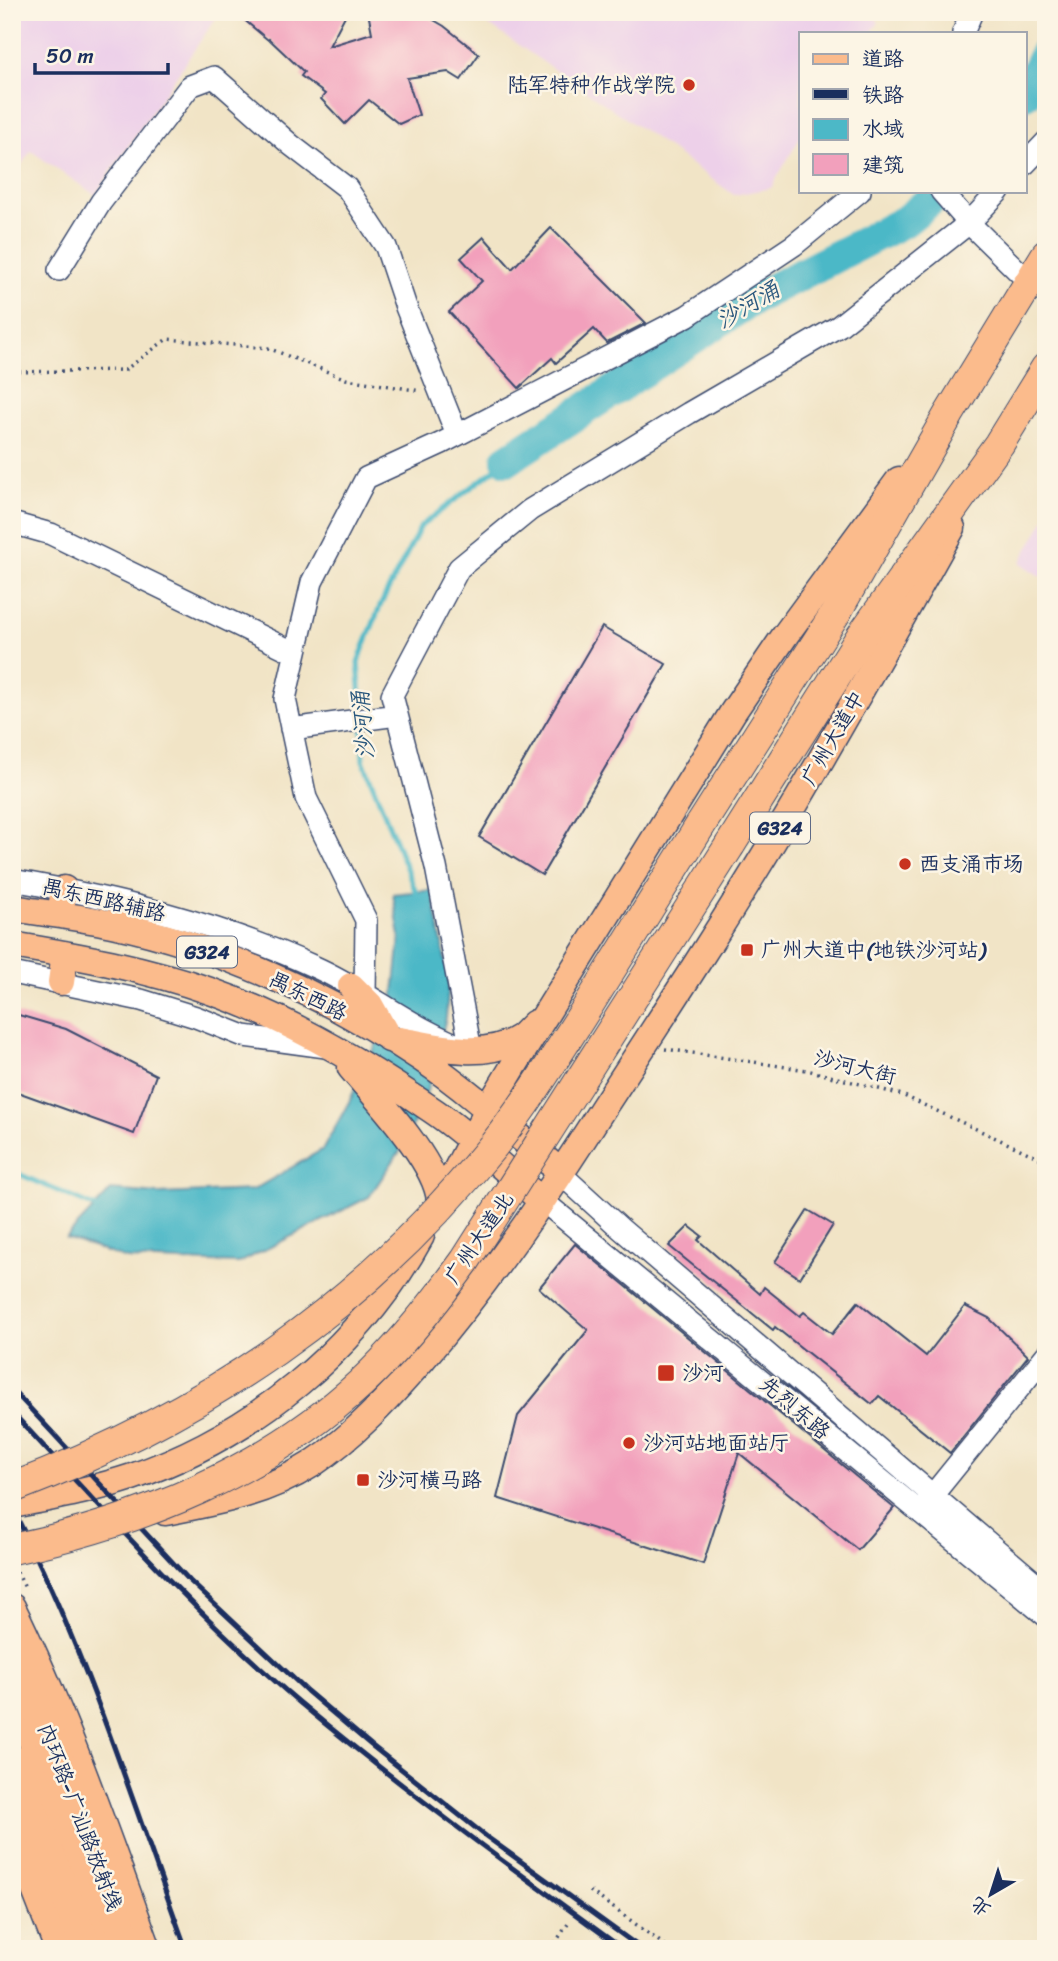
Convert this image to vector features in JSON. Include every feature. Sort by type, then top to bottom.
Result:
[{"type":"highway","name":"G324","points":[[949,414],[1046,255]]},
{"type":"highway","name":"广州大道中","points":[[730,845],[862,635],[999,444],[1046,368]]},
{"type":"highway","name":"广州大道北","points":[[12,1488],[126,1440],[225,1386],[322,1317],[407,1242],[453,1194],[524,1104],[556,1056],[835,614],[949,414]]},
{"type":"highway","name":"广州大道北","points":[[12,1549],[68,1537],[136,1515],[209,1484],[295,1434],[337,1403],[385,1360],[434,1303],[465,1261],[730,845]]},
{"type":"highway","name":"内环路-广汕路放射线","points":[[12,1648],[62,1768],[129,1949]]},
{"type":"highway","name":"内环路-广汕路放射线","points":[[12,1760],[87,1949]]},
{"type":"main road","name":"G324","points":[[399,1035],[471,1050],[496,1047],[519,1038],[547,1012],[632,872],[754,681],[828,576],[949,414]]},
{"type":"main road","name":"广州大道中","points":[[543,1201],[644,1046],[796,801],[999,444]]},
{"type":"main road","points":[[60,915],[64,889]]},
{"type":"main road","name":"禺东西路","points":[[12,908],[126,928],[230,960],[399,1035],[561,1174]]},
{"type":"main road","name":"禺东西路","points":[[12,945],[156,974],[211,991],[290,1026],[334,1050],[376,1084],[436,1113],[543,1201]]},
{"type":"main road","points":[[61,982],[65,954]]},
{"type":"main road","points":[[358,991],[399,1035],[385,1063],[376,1069],[376,1084],[433,1174],[440,1201]]},
{"type":"main road","points":[[12,1505],[106,1485],[134,1476],[219,1438],[288,1394],[326,1358],[371,1308],[408,1258],[488,1109],[547,1012]]},
{"type":"main road","name":"广州大道北","points":[[12,1537],[112,1522],[222,1501],[285,1480],[314,1463],[371,1416],[401,1384],[481,1287],[543,1201]]},
{"type":"main road","points":[[12,1607],[46,1680],[85,1778],[148,1949]]},
{"type":"main road","points":[[12,1690],[111,1949]]},
{"type":"main road","points":[[12,1720],[100,1949]]},
{"type":"main road","points":[[12,1831],[58,1949]]},
{"type":"street","points":[[963,32],[972,12]]},
{"type":"street","points":[[59,270],[101,202],[190,86],[214,77],[291,145],[347,188],[386,247],[457,435]]},
{"type":"street","points":[[1026,163],[1046,142]]},
{"type":"street","points":[[358,991],[366,920],[306,798],[301,727],[285,699],[312,582],[366,478],[457,435],[687,316],[794,245],[859,192]]},
{"type":"street","points":[[471,1050],[436,867],[392,715],[392,695],[459,568],[530,510],[839,326],[969,223],[998,192]]},
{"type":"street","points":[[946,196],[969,223],[1030,282]]},
{"type":"street","points":[[12,523],[51,534],[295,653]]},
{"type":"street","points":[[301,727],[392,715]]},
{"type":"street","name":"禺东西路辅路","points":[[12,880],[64,889],[213,927],[317,968],[358,991]]},
{"type":"street","points":[[12,972],[141,1000],[244,1036],[334,1050]]},
{"type":"street","name":"先烈东路","points":[[561,1174],[1046,1616]]},
{"type":"street","name":"先烈东路","points":[[543,1201],[926,1504],[1046,1592]]},
{"type":"street","points":[[926,1504],[1046,1356]]},
{"type":"path","points":[[12,372],[125,370],[167,339],[268,348],[346,379],[440,394]]},
{"type":"path","name":"沙河大街","points":[[644,1046],[807,1070],[902,1095],[1046,1161]]},
{"type":"path","points":[[590,1891],[670,1949]]},
{"type":"path","points":[[551,1949],[568,1924]]},
{"type":"shaded area","points":[[12,12],[220,12],[95,195],[31,151],[12,178]]},
{"type":"shaded area","name":"陆军特种作战学院","points":[[470,12],[867,12],[879,22],[872,32],[799,32],[799,139],[771,188],[734,195]]},
{"type":"shaded area","points":[[1046,517],[1046,580],[1020,563]]},
{"type":"water","points":[[432,890],[449,981],[446,1018],[427,1091],[404,1145],[369,1197],[239,1263],[127,1259],[66,1238],[111,1190],[159,1194],[253,1190],[323,1149],[349,1102],[392,1011],[400,937],[393,894]]},
{"type":"building","points":[[235,12],[347,12],[329,46],[372,33],[368,12],[420,12],[444,26],[479,54],[461,80],[448,72],[407,78],[419,115],[399,124],[369,100],[345,124],[321,99],[325,94],[301,76],[304,72]]},
{"type":"building","points":[[551,228],[646,323],[607,343],[594,329],[556,363],[552,358],[519,388],[449,312],[482,281],[461,258],[484,237],[512,269]]},
{"type":"building","points":[[602,627],[666,664],[542,875],[479,837]]},
{"type":"building","points":[[12,1013],[66,1029],[156,1075],[134,1134],[12,1090]]},
{"type":"building","points":[[808,1210],[833,1225],[800,1278],[775,1262]]},
{"type":"building","points":[[689,1226],[702,1236],[698,1240],[760,1294],[764,1287],[800,1316],[804,1312],[832,1334],[858,1302],[926,1356],[965,1306],[989,1318],[1028,1356],[950,1453],[879,1396],[872,1404],[775,1327],[773,1330],[669,1246]]},
{"type":"building","name":"沙河","points":[[575,1244],[894,1508],[858,1550],[739,1453],[703,1564],[497,1498],[518,1416],[588,1330],[539,1288]]},
{"type":"waterway","name":"沙河涌","points":[[1026,92],[1046,51]]},
{"type":"waterway","name":"沙河涌","points":[[507,460],[755,298],[905,221],[941,192]]},
{"type":"waterway","name":"沙河涌","points":[[362,713],[358,662],[381,604],[421,526],[507,460]]},
{"type":"waterway","name":"沙河涌","points":[[362,723],[363,760],[417,895]]},
{"type":"waterway","name":"沙河涌","points":[[12,1171],[99,1209]]},
{"type":"railway","points":[[12,1389],[190,1581],[307,1691],[487,1837],[642,1949]]},
{"type":"railway","points":[[12,1412],[151,1562],[223,1634],[299,1702],[418,1797],[623,1949]]},
{"type":"railway","points":[[12,1508],[85,1670],[186,1949]]},
{"type":"place","name":"陆军特种作战学院","points":[[689,85]]},
{"type":"place","name":"西支涌市场","points":[[905,864]]},
{"type":"place","name":"广州大道中(地铁沙河站)","points":[[747,950]]},
{"type":"place","name":"沙河","points":[[666,1373]]},
{"type":"place","name":"沙河站地面站厅","points":[[629,1443]]},
{"type":"place","name":"沙河横马路","points":[[363,1480]]}]
